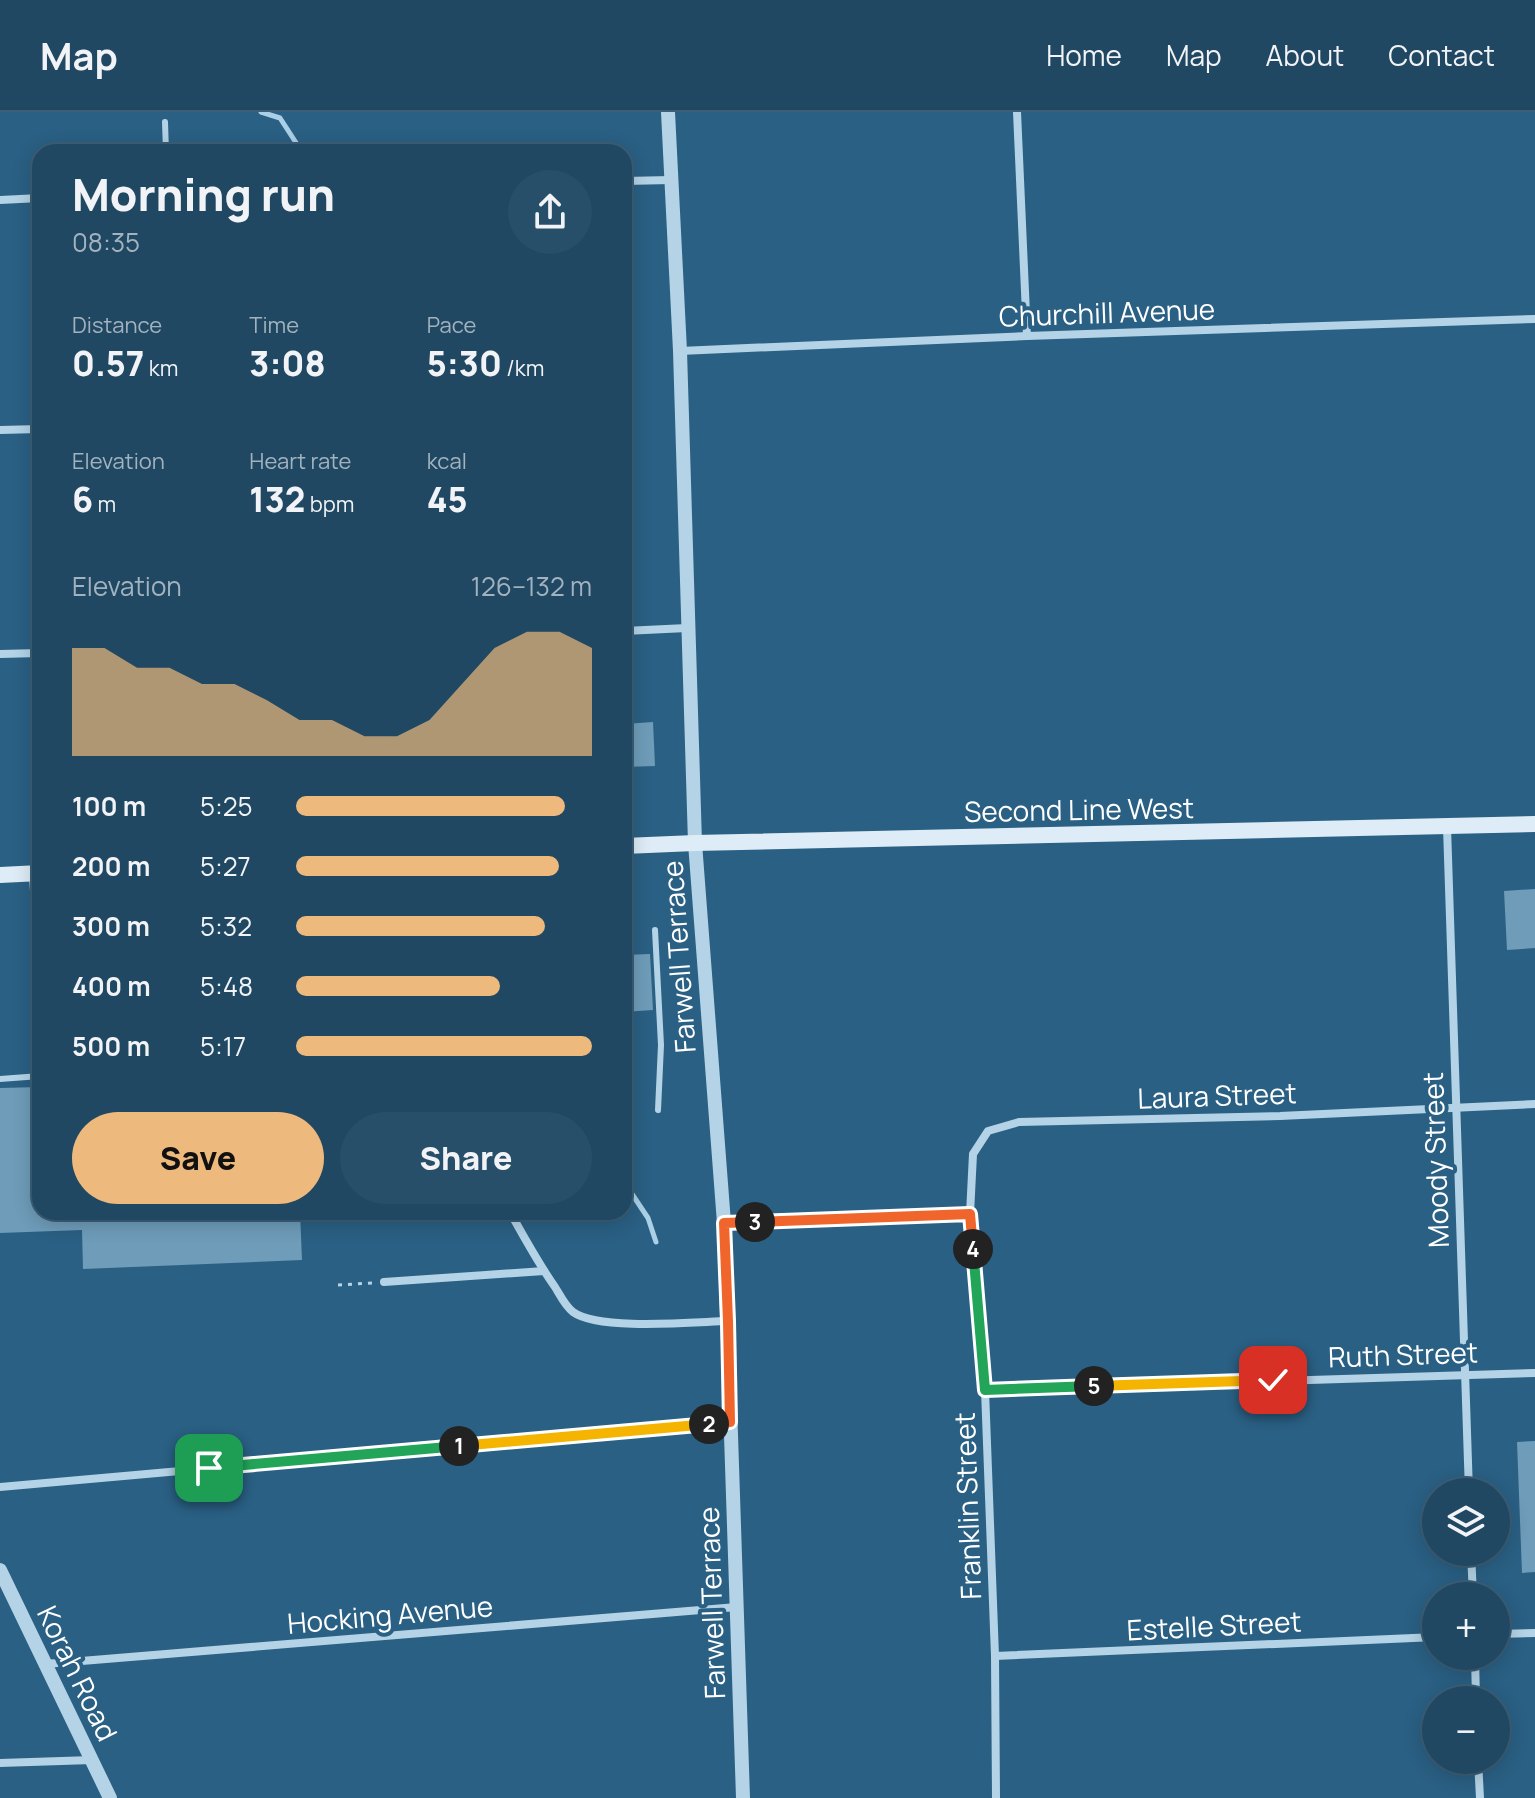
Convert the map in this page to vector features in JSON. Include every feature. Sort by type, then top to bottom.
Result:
[{"type":"main road","name":"Second Line West","points":[[632,846],[1535,824]]},
{"type":"main road","points":[[0,875],[32,873]]},
{"type":"street","name":"Farwell Terrace","points":[[668,112],[680,351],[695,843],[724,1223],[743,1798]]},
{"type":"street","points":[[1017,112],[1027,336]]},
{"type":"street","points":[[632,181],[671,180]]},
{"type":"street","points":[[0,200],[32,198]]},
{"type":"street","name":"Churchill Avenue","points":[[680,351],[1535,319]]},
{"type":"street","points":[[0,430],[32,429]]},
{"type":"street","points":[[632,631],[687,628]]},
{"type":"street","points":[[0,654],[32,653]]},
{"type":"street","name":"Moody Street","points":[[1447,827],[1469,1478]]},
{"type":"street","name":"Laura Street","points":[[970,1214],[973,1154],[988,1131],[1019,1122],[1280,1116],[1535,1104]]},
{"type":"street","points":[[724,1223],[970,1214]]},
{"type":"street","name":"Franklin Street","points":[[970,1214],[985,1390],[995,1656],[996,1798]]},
{"type":"street","points":[[515,1220],[544,1271],[570,1309],[580,1316],[618,1323],[728,1321]]},
{"type":"street","points":[[384,1282],[544,1271]]},
{"type":"street","name":"Ruth Street","points":[[985,1390],[1535,1373]]},
{"type":"street","points":[[0,1487],[730,1422]]},
{"type":"street","name":"Korah Road","points":[[0,1570],[110,1798]]},
{"type":"street","name":"Hocking Avenue","points":[[45,1664],[737,1607]]},
{"type":"street","points":[[1510,1634],[1535,1633]]},
{"type":"street","name":"Estelle Street","points":[[995,1656],[1422,1638]]},
{"type":"street","points":[[0,1763],[92,1760]]},
{"type":"street","points":[[1479,1774],[1480,1798]]},
{"type":"lane","points":[[165,122],[166,144]]},
{"type":"lane","points":[[655,930],[661,1045],[658,1110]]},
{"type":"lane","points":[[0,1079],[32,1077]]},
{"type":"path","points":[[338,1285],[384,1282]]},
{"type":"building","points":[[653,722],[655,766],[632,767],[632,723]]},
{"type":"building","points":[[1535,889],[1535,948],[1507,950],[1504,891]]},
{"type":"building","points":[[650,954],[653,1010],[632,1011],[632,955]]},
{"type":"building","points":[[32,1087],[32,1220],[300,1220],[302,1260],[83,1269],[82,1230],[0,1233],[0,1088]]},
{"type":"building","points":[[1535,1441],[1535,1572],[1522,1573],[1517,1442]]},
{"type":"waterway","points":[[261,112],[280,118],[297,144]]},
{"type":"waterway","points":[[632,1194],[648,1218],[656,1242]]},
{"type":"route","points":[[209,1468],[730,1422],[724,1223],[970,1214],[985,1390],[1273,1380]]}]
